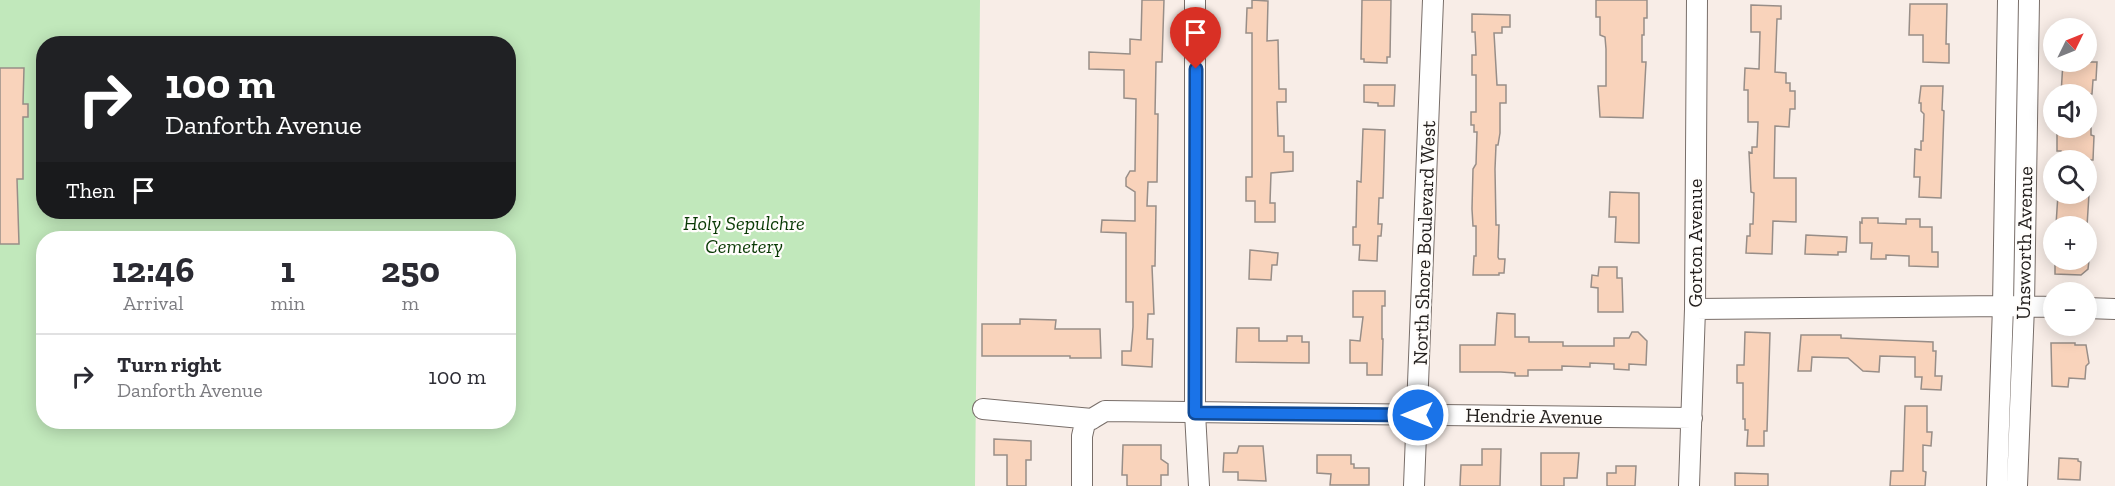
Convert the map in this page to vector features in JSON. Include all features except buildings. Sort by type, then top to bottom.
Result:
[{"type":"street","points":[[1196,0],[1195,413],[1199,486]]},
{"type":"street","name":"North Shore Boulevard West","points":[[1414,486],[1433,0]]},
{"type":"street","name":"Gorton Avenue","points":[[1689,486],[1695,309],[1697,0]]},
{"type":"street","name":"Unsworth Avenue","points":[[1997,486],[2003,306],[2008,0]]},
{"type":"street","name":"Unsworth Avenue","points":[[2017,486],[2024,306],[2029,0]]},
{"type":"street","points":[[1695,309],[2043,307]]},
{"type":"street","points":[[2097,308],[2115,309]]},
{"type":"street","name":"Hendrie Avenue","points":[[983,410],[1092,419],[1105,411],[1692,418]]},
{"type":"street","points":[[1082,486],[1082,436],[1085,423],[1092,419]]},
{"type":"green space","name":"Holy Sepulchre Cemetery","points":[[0,0],[980,0],[975,486],[0,486]]},
{"type":"route","points":[[1196,69],[1195,413],[1418,415]]}]
